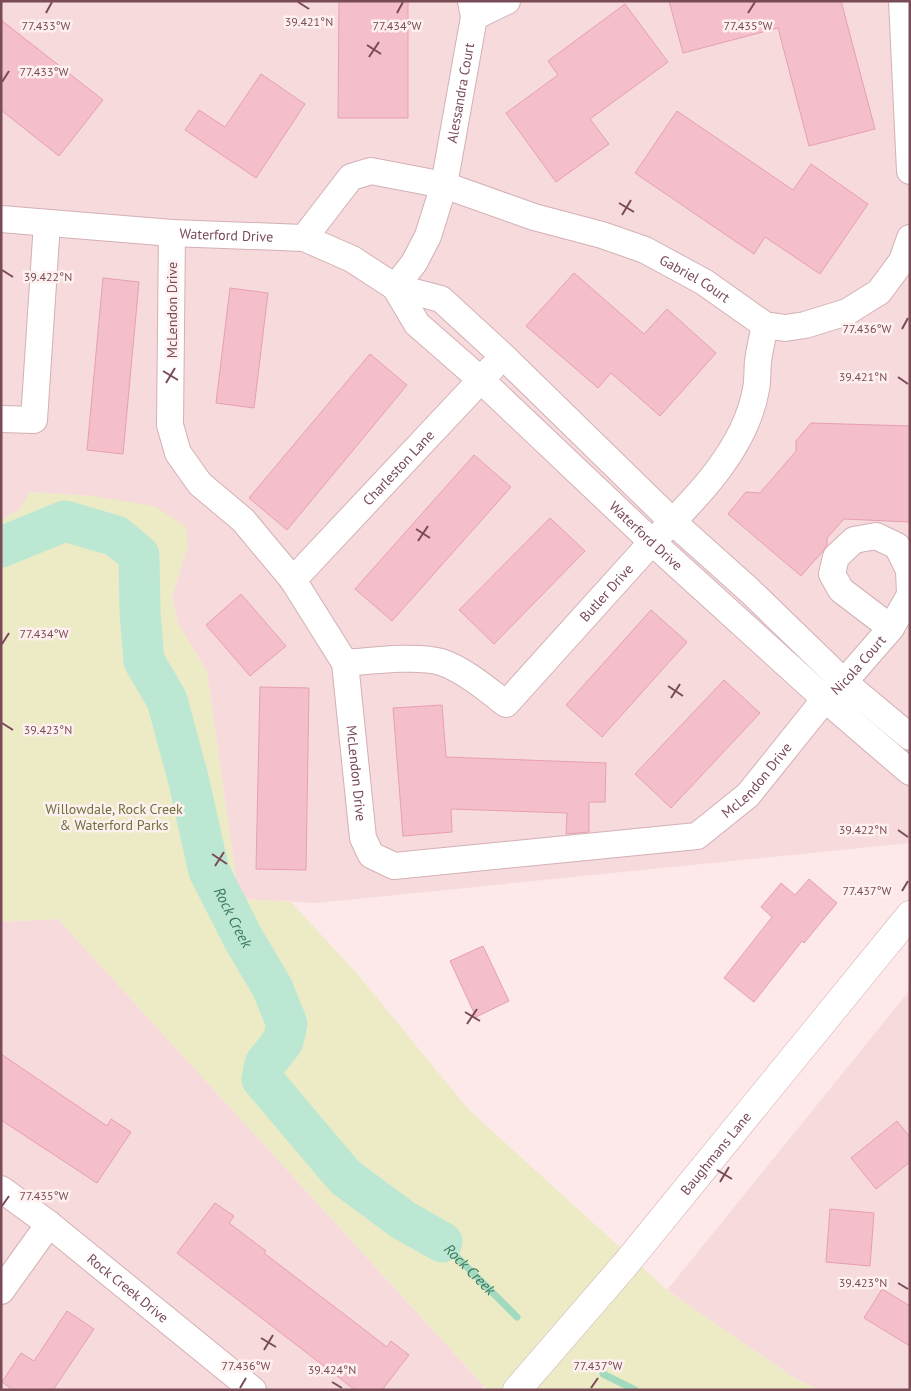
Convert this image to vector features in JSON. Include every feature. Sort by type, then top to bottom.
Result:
[{"type":"main road","name":"Baughmans Lane","points":[[517,1390],[624,1266],[910,915]]},
{"type":"street","points":[[472,9],[507,1]]},
{"type":"street","points":[[902,1],[910,171]]},
{"type":"street","name":"Alessandra Court","points":[[395,287],[414,263],[428,236],[444,185],[472,9]]},
{"type":"street","points":[[304,238],[351,177],[371,171],[444,185]]},
{"type":"street","name":"Gabriel Court","points":[[444,185],[534,217],[602,234],[645,250],[704,282],[766,325],[785,328],[805,325],[846,312],[879,292],[902,261],[910,238]]},
{"type":"street","name":"Waterford Drive","points":[[1,219],[172,233],[304,238],[352,258],[395,287],[441,299],[503,356],[673,522],[749,590],[844,682],[910,736]]},
{"type":"street","points":[[1,418],[34,420],[47,223]]},
{"type":"street","name":"McLendon Drive","points":[[172,233],[170,425],[178,453],[200,484],[243,520],[293,580],[345,663],[363,838],[371,855],[394,866],[697,836],[748,796],[825,700]]},
{"type":"street","name":"Waterford Drive","points":[[395,287],[417,324],[481,380],[652,542],[825,700],[910,772]]},
{"type":"street","name":"Butler Drive","points":[[345,663],[416,660],[441,662],[470,677],[506,704],[722,466],[743,432],[756,389],[758,360],[766,325]]},
{"type":"street","name":"Charleston Lane","points":[[293,580],[503,356]]},
{"type":"street","name":"Nicola Court","points":[[825,700],[844,682],[891,628],[910,594],[909,570],[897,546],[876,536],[854,540],[836,557],[832,574],[841,590],[891,628]]},
{"type":"street","name":"Rock Creek Drive","points":[[1,1189],[49,1224],[253,1390]]},
{"type":"street","points":[[1,1291],[49,1224]]},
{"type":"shaded area","points":[[1,1],[910,1],[910,843],[316,903],[239,899],[207,672],[178,623],[172,596],[188,546],[92,496],[30,492],[19,510],[1,520]]},
{"type":"shaded area","points":[[58,919],[484,1386],[481,1390],[1,1390],[1,922]]},
{"type":"shaded area","points":[[910,990],[910,1390],[820,1390],[794,1378],[667,1290]]},
{"type":"green space","name":"Willowdale, Rock Creek & Waterford Parks","points":[[30,492],[92,496],[155,506],[186,527],[188,546],[172,596],[178,623],[207,672],[239,899],[291,902],[359,976],[468,1109],[667,1290],[794,1378],[820,1390],[488,1390],[58,919],[1,922],[1,520],[19,510]]},
{"type":"building","points":[[339,1],[408,1],[408,118],[338,118]]},
{"type":"building","points":[[669,1],[841,1],[875,129],[809,146],[778,28],[683,53]]},
{"type":"building","points":[[625,4],[668,62],[590,119],[609,144],[556,182],[506,113],[558,75],[548,61]]},
{"type":"building","points":[[1,20],[103,100],[59,156],[1,110]]},
{"type":"building","points":[[261,74],[305,104],[256,178],[185,130],[199,110],[225,127]]},
{"type":"building","points":[[677,111],[793,190],[811,164],[868,204],[820,274],[765,237],[754,254],[635,173]]},
{"type":"building","points":[[574,273],[644,334],[667,309],[716,353],[660,416],[611,373],[598,388],[526,326]]},
{"type":"building","points":[[103,278],[139,282],[123,454],[87,450]]},
{"type":"building","points":[[230,288],[268,293],[254,408],[216,403]]},
{"type":"building","points":[[370,354],[407,385],[287,530],[249,498]]},
{"type":"building","points":[[811,423],[910,426],[910,522],[844,519],[827,538],[827,545],[823,551],[801,576],[728,514],[746,492],[760,493],[796,451],[796,441]]},
{"type":"building","points":[[474,455],[511,487],[392,621],[355,589]]},
{"type":"building","points":[[550,518],[585,551],[494,644],[459,610]]},
{"type":"building","points":[[241,594],[286,646],[250,676],[206,625]]},
{"type":"building","points":[[651,610],[687,642],[602,737],[566,705]]},
{"type":"building","points":[[724,680],[760,713],[671,808],[635,774]]},
{"type":"building","points":[[260,687],[309,688],[306,870],[256,869]]},
{"type":"building","points":[[442,705],[446,757],[606,763],[605,802],[589,802],[589,832],[566,834],[567,813],[451,809],[452,832],[403,836],[393,708]]},
{"type":"building","points":[[809,879],[837,903],[804,943],[802,941],[754,1002],[724,978],[772,917],[761,907],[781,883],[795,895]]},
{"type":"building","points":[[483,946],[509,1001],[476,1017],[450,961]]},
{"type":"building","points":[[1,1054],[107,1126],[111,1119],[131,1132],[97,1183],[1,1120]]},
{"type":"building","points":[[897,1121],[910,1137],[910,1162],[876,1189],[851,1158]]},
{"type":"building","points":[[215,1203],[234,1216],[229,1223],[266,1251],[264,1253],[387,1347],[391,1341],[409,1355],[382,1390],[355,1390],[177,1253]]},
{"type":"building","points":[[830,1209],[874,1213],[870,1266],[826,1262]]},
{"type":"building","points":[[882,1289],[910,1306],[910,1346],[864,1318]]},
{"type":"building","points":[[67,1311],[94,1329],[53,1390],[13,1390],[2,1382],[21,1353],[34,1361]]},
{"type":"waterway","name":"Rock Creek","points":[[1,547],[65,521],[116,536],[139,555],[140,613],[144,661],[167,700],[188,778],[209,871],[243,938],[272,987],[287,1024],[283,1041],[265,1064],[262,1079],[345,1177],[403,1220],[442,1242]]},
{"type":"waterway","name":"Rock Creek","points":[[442,1242],[517,1317]]},
{"type":"waterway","name":"Rock Creek","points":[[603,1374],[635,1390]]}]
